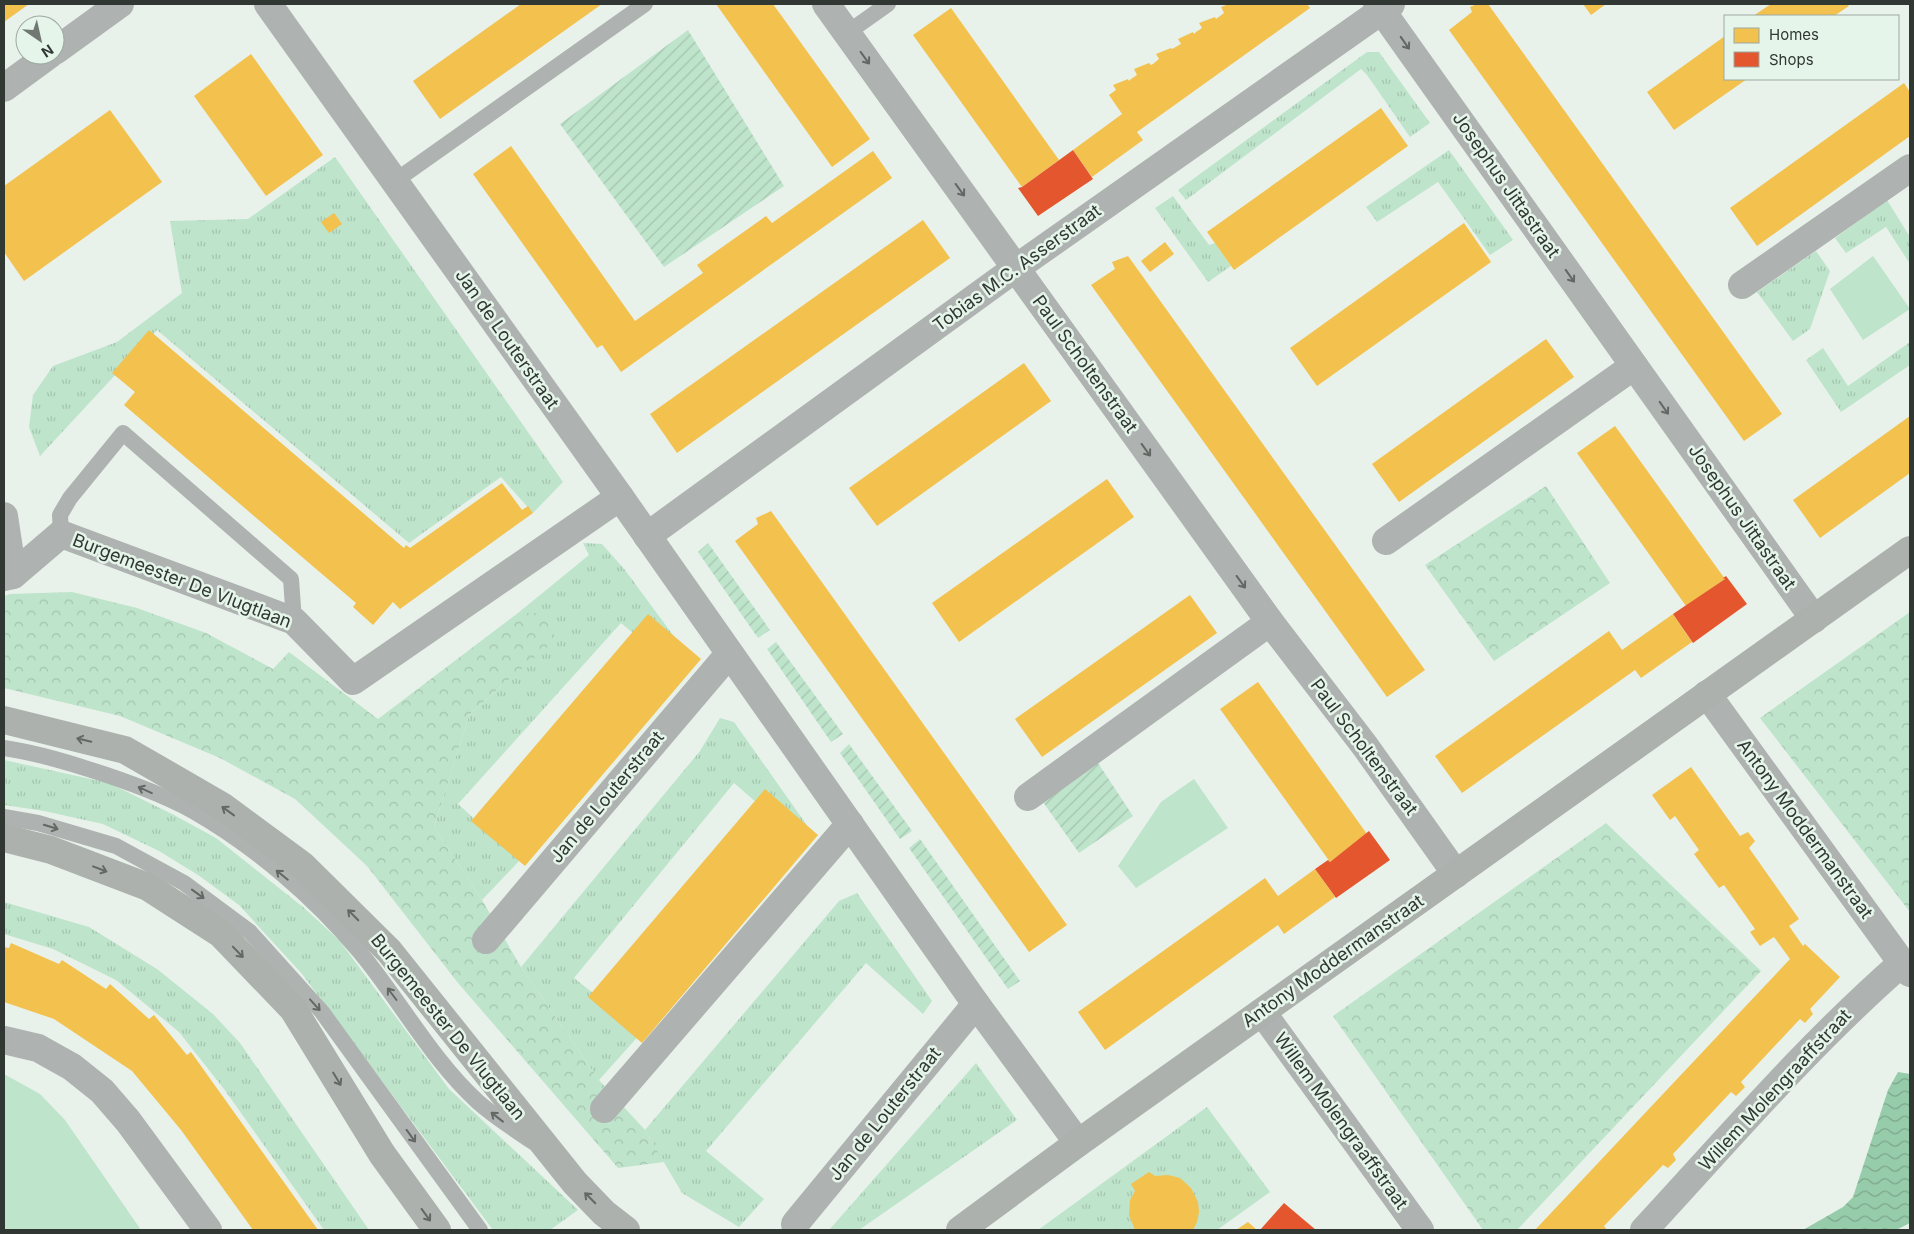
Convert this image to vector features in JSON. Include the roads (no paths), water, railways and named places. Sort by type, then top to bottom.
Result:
[{"type":"main road","name":"Antony Moddermanstraat","points":[[960,1230],[1078,1143],[1910,550]]},
{"type":"main road","name":"Burgemeester De Vlugtlaan","points":[[4,720],[124,750],[222,806],[302,865],[390,951],[575,1183],[598,1207],[626,1230]]},
{"type":"main road","points":[[4,838],[51,850],[148,887],[221,934],[294,1009],[382,1154],[437,1230]]},
{"type":"street","points":[[65,44],[120,4]]},
{"type":"street","name":"Jan de Louterstraat","points":[[268,4],[620,498],[976,1004],[1078,1143]]},
{"type":"street","name":"Paul Scholtenstraat","points":[[826,4],[1270,622],[1365,746],[1456,874]]},
{"type":"street","name":"Tobias M.C. Asserstraat","points":[[646,536],[1016,268],[1383,6]]},
{"type":"street","name":"Josephus Jittastraat","points":[[1383,6],[1634,366],[1814,619]]},
{"type":"street","points":[[4,88],[35,65]]},
{"type":"street","points":[[1742,285],[1910,168]]},
{"type":"street","points":[[1386,541],[1634,366]]},
{"type":"street","name":"Burgemeester De Vlugtlaan","points":[[9,576],[61,534],[294,621],[353,681],[620,498]]},
{"type":"street","points":[[4,516],[9,576]]},
{"type":"street","points":[[1028,797],[1270,622]]},
{"type":"street","name":"Jan de Louterstraat","points":[[486,940],[729,654]]},
{"type":"street","name":"Antony Moddermanstraat","points":[[1707,694],[1906,968]]},
{"type":"street","points":[[604,1108],[850,824]]},
{"type":"street","name":"Willem Molengraaffstraat","points":[[1644,1230],[1858,1001],[1906,968]]},
{"type":"street","name":"Jan de Louterstraat","points":[[795,1224],[976,1004]]},
{"type":"street","name":"Willem Molengraaffstraat","points":[[1262,1012],[1420,1230]]},
{"type":"street","points":[[4,1040],[38,1048],[72,1067],[102,1091],[128,1121],[208,1230]]},
{"type":"lane","points":[[395,181],[645,4]]},
{"type":"lane","points":[[847,33],[888,4]]},
{"type":"lane","points":[[61,534],[60,515],[65,506],[123,432],[291,579],[294,621]]},
{"type":"lane","name":"Burgemeester De Vlugtlaan","points":[[4,748],[74,765],[126,781],[191,810],[238,840],[304,892],[359,950],[449,1071],[477,1101],[499,1119],[552,1154]]},
{"type":"lane","points":[[4,817],[38,823],[116,846],[184,883],[250,932],[322,1012],[480,1230]]},
{"type":"water","points":[[1898,1072],[1910,1074],[1910,1223],[1896,1230],[1803,1230],[1843,1207],[1853,1197],[1888,1090]]}]
